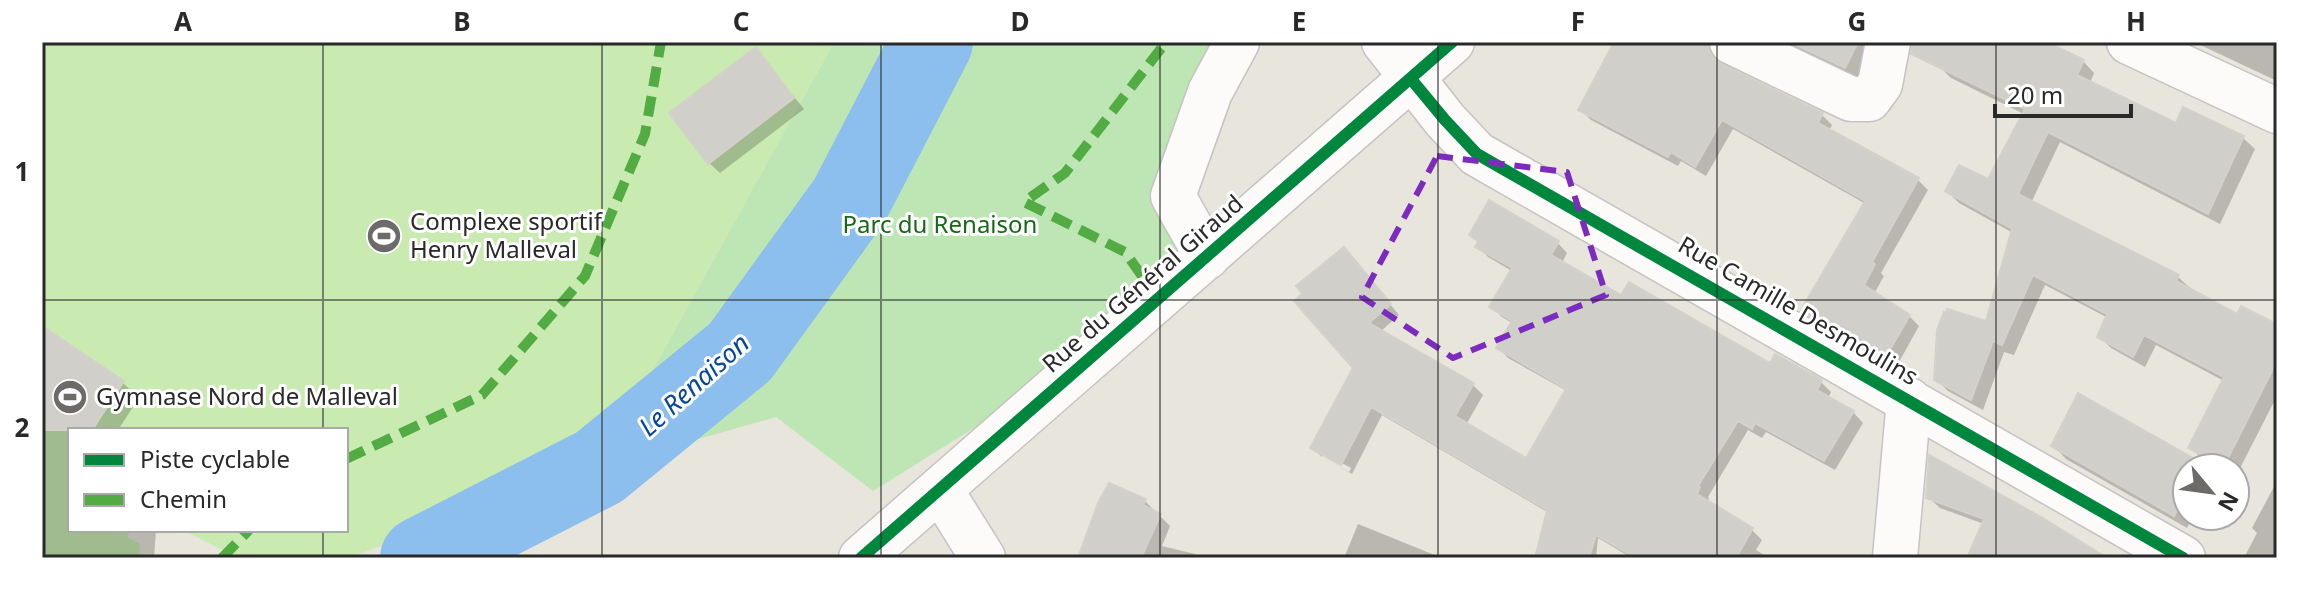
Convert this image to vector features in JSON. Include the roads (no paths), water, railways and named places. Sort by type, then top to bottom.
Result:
[{"type":"street","points":[[1207,257],[1173,196],[1210,92],[1237,42]]},
{"type":"street","name":"Rue Camille Desmoulins","points":[[1384,42],[1445,120],[1477,154],[2183,558]]},
{"type":"street","name":"Rue du Général Giraud","points":[[861,558],[1452,42]]},
{"type":"street","points":[[1732,42],[1851,99],[1869,99],[1880,84],[1888,42]]},
{"type":"street","points":[[2129,42],[2277,111]]},
{"type":"street","points":[[1895,558],[1909,400]]},
{"type":"street","points":[[940,489],[983,558]]},
{"type":"waterway","name":"Le Renaison","points":[[421,558],[599,467],[740,352],[850,200],[932,42]]},
{"type":"place","name":"Complexe sportif Henry Malleval","points":[[384,236]]},
{"type":"place","name":"Gymnase Nord de Malleval","points":[[70,397]]},
{"type":"park label","name":"Parc du Renaison","points":[[940,225]]}]
